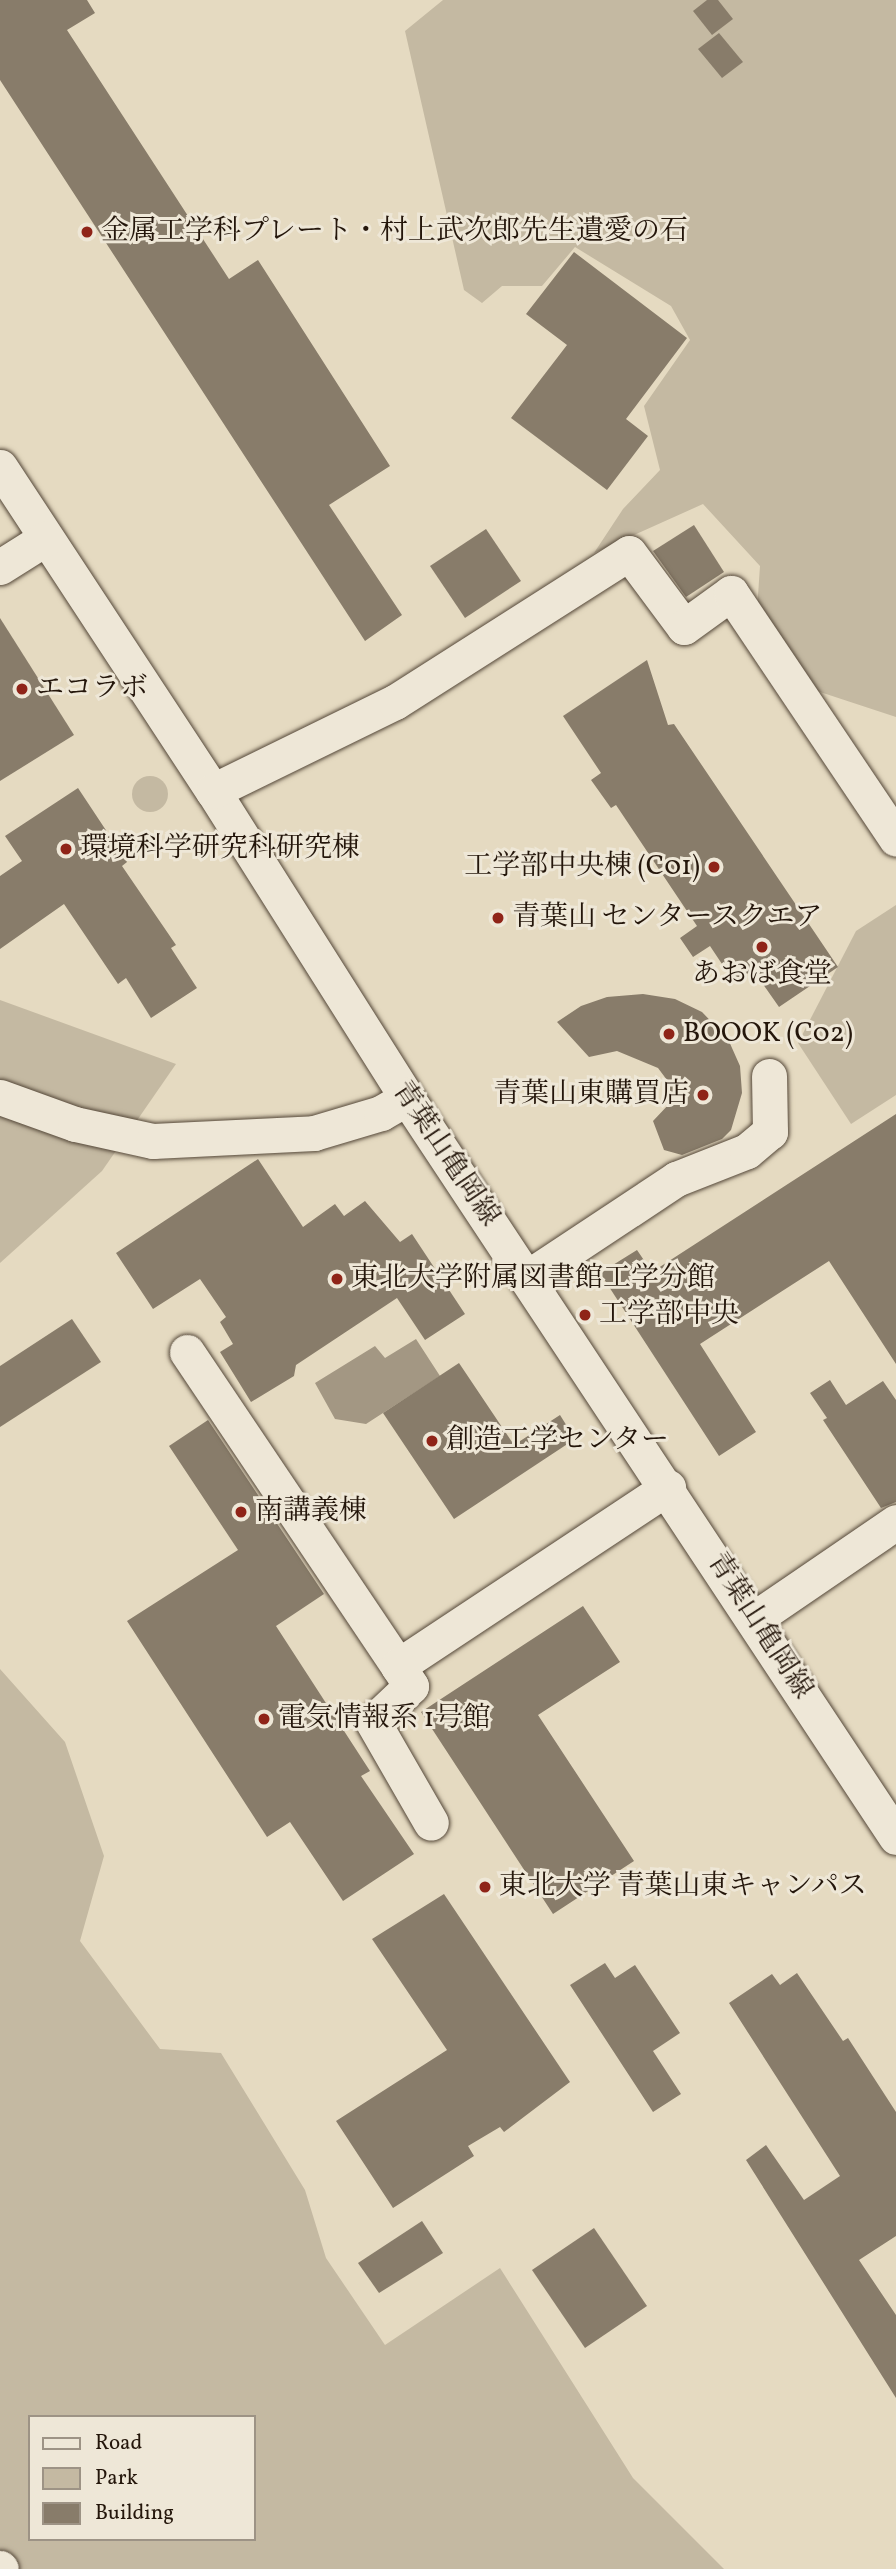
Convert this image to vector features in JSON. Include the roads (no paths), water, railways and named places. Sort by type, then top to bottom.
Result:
[{"type":"street","name":"青葉山亀岡線","points":[[0,467],[213,791],[407,1098],[668,1487],[896,1837]]},
{"type":"street","points":[[0,567],[46,538]]},
{"type":"street","points":[[213,791],[396,702],[629,553],[684,627],[731,593],[896,839]]},
{"type":"street","points":[[528,1277],[676,1179],[747,1151],[770,1132],[769,1076]]},
{"type":"street","points":[[0,1097],[75,1124],[153,1141],[314,1133],[381,1113],[407,1098]]},
{"type":"street","points":[[187,1352],[411,1686],[373,1722],[431,1824]]},
{"type":"street","points":[[398,1666],[668,1487]]},
{"type":"street","points":[[754,1619],[896,1522]]},
{"type":"place","name":"金属工学科プレート・村上武次郎先生遺愛の石","points":[[87,232]]},
{"type":"place","name":"エコラボ","points":[[22,689]]},
{"type":"place","name":"環境科学研究科研究棟","points":[[66,849]]},
{"type":"place","name":"工学部中央棟 (C01)","points":[[714,867]]},
{"type":"place","name":"青葉山 センタースクエア","points":[[498,918]]},
{"type":"place","name":"あおば食堂","points":[[762,947]]},
{"type":"place","name":"BOOOK (C02)","points":[[669,1034]]},
{"type":"place","name":"青葉山東購買店","points":[[703,1095]]},
{"type":"place","name":"東北大学附属図書館工学分館","points":[[337,1279]]},
{"type":"place","name":"工学部中央","points":[[585,1315]]},
{"type":"place","name":"創造工学センター","points":[[432,1441]]},
{"type":"place","name":"南講義棟","points":[[241,1512]]},
{"type":"place","name":"電気情報系 1号館","points":[[264,1719]]},
{"type":"place","name":"東北大学 青葉山東キャンパス","points":[[485,1887]]}]
